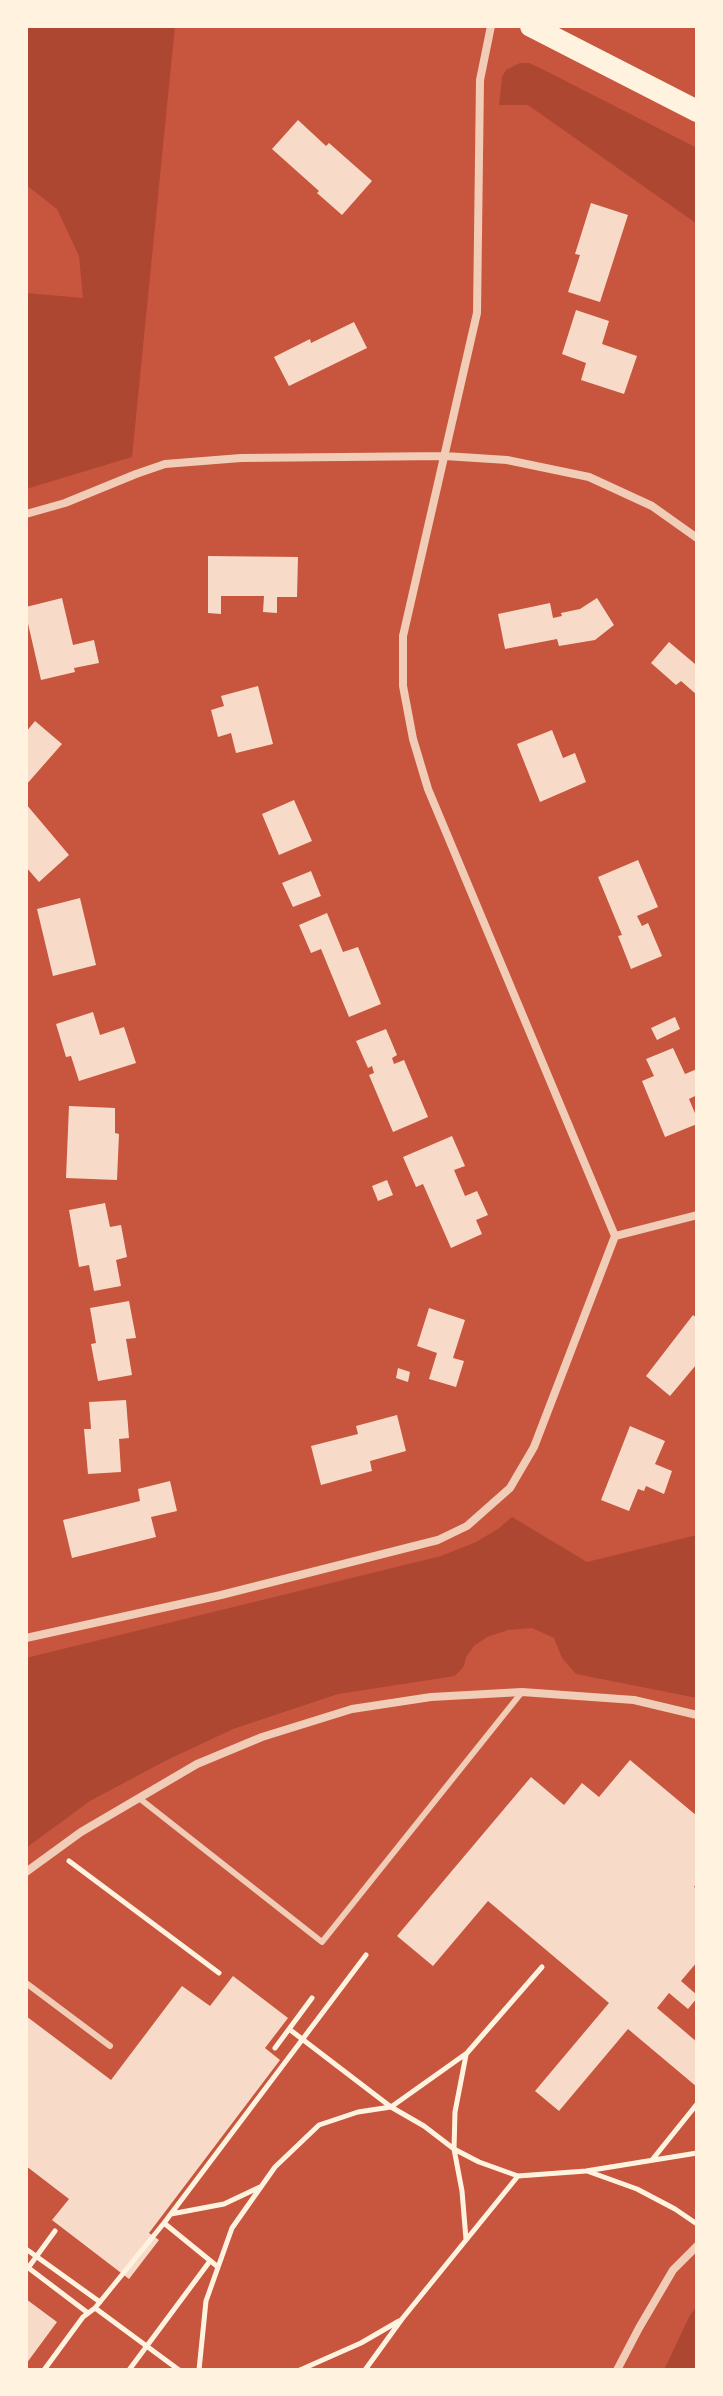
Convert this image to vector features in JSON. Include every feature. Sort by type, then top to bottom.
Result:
[{"type":"highway","points":[[531,26],[697,111]]},
{"type":"street","points":[[26,1638],[221,1595],[438,1540],[467,1526],[510,1488],[534,1447],[615,1236],[428,789],[413,739],[403,686],[403,636],[477,313],[480,80],[491,26]]},
{"type":"street","points":[[26,514],[65,503],[165,464],[241,458],[445,456],[507,460],[589,477],[652,506],[697,538]]},
{"type":"street","points":[[615,1236],[697,1215]]},
{"type":"street","points":[[26,1872],[81,1832],[197,1764],[262,1737],[352,1709],[431,1697],[522,1692],[634,1700],[697,1715]]},
{"type":"street","points":[[617,2370],[673,2270],[697,2246]]},
{"type":"lane","points":[[139,1798],[322,1942],[522,1692]]},
{"type":"lane","points":[[26,1983],[110,2046]]},
{"type":"path","points":[[56,1851],[219,1973]]},
{"type":"path","points":[[44,2370],[83,2317],[95,2308],[171,2214],[366,1955]]},
{"type":"path","points":[[199,2370],[206,2301],[232,2228],[275,2167],[319,2125],[358,2112],[391,2107],[467,2053],[542,1967]]},
{"type":"path","points":[[275,2048],[312,1998]]},
{"type":"path","points":[[289,2029],[391,2107],[424,2126],[454,2149],[518,2176],[586,2171],[697,2153]]},
{"type":"path","points":[[466,2240],[462,2191],[454,2149],[455,2112],[467,2053]]},
{"type":"path","points":[[652,2160],[697,2104]]},
{"type":"path","points":[[586,2171],[637,2189],[697,2224]]},
{"type":"path","points":[[365,2370],[402,2319],[518,2176]]},
{"type":"path","points":[[171,2214],[224,2204],[261,2186]]},
{"type":"path","points":[[164,2223],[218,2267]]},
{"type":"path","points":[[55,2231],[27,2267],[88,2313]]},
{"type":"path","points":[[26,2249],[100,2302]]},
{"type":"path","points":[[129,2370],[210,2261]]},
{"type":"path","points":[[95,2308],[179,2370]]},
{"type":"path","points":[[300,2370],[361,2343],[402,2319]]},
{"type":"shaded area","points":[[26,26],[175,26],[132,457],[26,489],[26,293],[83,298],[79,256],[57,209],[26,185]]},
{"type":"shaded area","points":[[520,63],[542,69],[697,148],[697,224],[528,105],[499,105],[502,77],[506,70]]},
{"type":"shaded area","points":[[512,1517],[587,1562],[697,1535],[697,1698],[576,1674],[562,1658],[554,1638],[532,1628],[508,1630],[487,1637],[474,1646],[455,1676],[338,1694],[233,1729],[90,1801],[26,1848],[26,1658],[441,1556],[476,1542]]},
{"type":"shaded area","points":[[697,2306],[697,2370],[664,2370],[689,2317]]},
{"type":"building","points":[[298,120],[372,181],[342,215],[272,149]]},
{"type":"building","points":[[591,203],[628,215],[600,302],[568,292],[580,255],[575,254]]},
{"type":"building","points":[[576,310],[609,321],[602,344],[637,356],[624,394],[581,380],[586,363],[562,354]]},
{"type":"building","points":[[354,322],[367,348],[289,386],[274,357]]},
{"type":"building","points":[[208,556],[298,557],[297,597],[277,597],[277,613],[263,612],[264,596],[221,596],[221,614],[208,613]]},
{"type":"building","points":[[62,598],[73,645],[94,640],[99,663],[41,680],[26,607]]},
{"type":"building","points":[[597,598],[614,625],[595,640],[559,646],[557,639],[505,649],[498,614],[550,603],[553,618],[580,609]]},
{"type":"building","points":[[669,642],[695,664],[697,661],[697,695],[681,681],[676,685],[651,663]]},
{"type":"building","points":[[258,686],[273,744],[236,753],[231,733],[218,737],[211,710],[224,706],[221,696]]},
{"type":"building","points":[[35,721],[62,744],[26,785],[26,732]]},
{"type":"building","points":[[552,730],[563,758],[575,753],[586,782],[540,802],[517,744]]},
{"type":"building","points":[[294,800],[312,841],[279,855],[262,814]]},
{"type":"building","points":[[26,804],[69,855],[39,882],[26,867]]},
{"type":"building","points":[[638,860],[658,907],[637,916],[642,926],[648,923],[662,956],[631,969],[618,936],[622,935],[598,877]]},
{"type":"building","points":[[311,871],[321,896],[293,907],[282,883]]},
{"type":"building","points":[[80,898],[96,965],[53,976],[37,909]]},
{"type":"building","points":[[327,913],[343,952],[358,947],[381,1004],[349,1017],[321,949],[311,953],[299,925]]},
{"type":"building","points":[[93,1012],[100,1035],[124,1027],[136,1063],[79,1081],[71,1056],[66,1057],[56,1024]]},
{"type":"building","points":[[675,1017],[680,1029],[657,1040],[651,1028]]},
{"type":"building","points":[[386,1029],[397,1055],[392,1058],[394,1064],[404,1060],[428,1117],[393,1132],[369,1075],[374,1073],[372,1066],[368,1068],[356,1041]]},
{"type":"building","points":[[673,1048],[685,1074],[697,1069],[697,1095],[689,1099],[697,1124],[665,1137],[642,1081],[654,1076],[646,1059]]},
{"type":"building","points":[[69,1106],[115,1108],[115,1133],[119,1134],[117,1180],[66,1178]]},
{"type":"building","points":[[452,1136],[465,1166],[454,1170],[465,1196],[477,1191],[488,1215],[476,1220],[482,1234],[451,1248],[423,1184],[416,1187],[403,1157]]},
{"type":"building","points":[[387,1180],[393,1195],[378,1201],[372,1186]]},
{"type":"building","points":[[105,1203],[110,1227],[121,1225],[127,1257],[116,1260],[121,1286],[94,1291],[89,1265],[79,1267],[69,1210]]},
{"type":"building","points":[[129,1301],[136,1338],[126,1339],[132,1375],[98,1381],[91,1344],[96,1343],[90,1308]]},
{"type":"building","points":[[429,1308],[465,1320],[453,1358],[464,1361],[456,1387],[429,1379],[437,1353],[417,1346]]},
{"type":"building","points":[[693,1315],[697,1318],[697,1366],[670,1396],[646,1376]]},
{"type":"building","points":[[398,1368],[410,1372],[408,1382],[396,1378]]},
{"type":"building","points":[[126,1400],[129,1438],[119,1439],[121,1472],[88,1474],[84,1429],[91,1429],[89,1402]]},
{"type":"building","points":[[397,1415],[406,1451],[370,1461],[372,1471],[321,1485],[311,1446],[358,1434],[356,1426]]},
{"type":"building","points":[[630,1426],[665,1441],[655,1464],[672,1471],[664,1494],[646,1486],[644,1491],[638,1489],[629,1511],[601,1500]]},
{"type":"building","points":[[170,1481],[177,1511],[151,1517],[156,1537],[72,1558],[63,1520],[140,1501],[138,1489]]},
{"type":"building","points":[[630,1760],[697,1816],[697,1883],[694,1887],[697,1889],[697,1962],[681,1981],[697,1998],[688,2009],[669,1993],[657,2008],[697,2042],[697,2087],[628,2029],[559,2111],[535,2091],[609,2003],[488,1901],[433,1966],[397,1936],[531,1777],[564,1805],[582,1783],[599,1797]]},
{"type":"building","points":[[233,1976],[288,2018],[265,2048],[280,2060],[149,2233],[159,2240],[129,2279],[52,2220],[69,2199],[26,2166],[26,2016],[111,2080],[182,1986],[210,2006]]},
{"type":"building","points":[[26,2299],[57,2322],[26,2364]]}]
